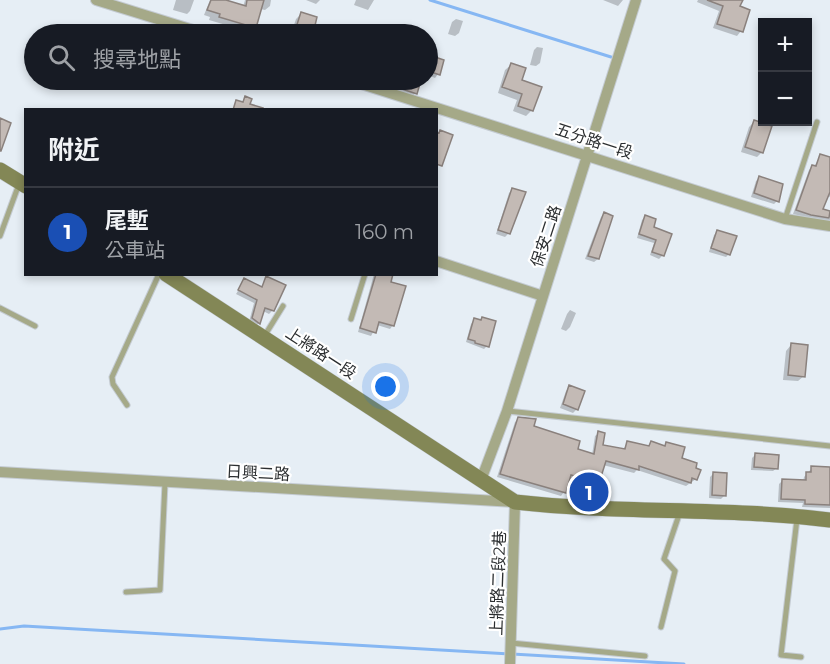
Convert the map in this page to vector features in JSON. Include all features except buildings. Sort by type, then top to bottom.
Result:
[{"type":"main road","points":[[0,170],[23,184]]},
{"type":"main road","name":"上將路一段","points":[[169,276],[515,502]]},
{"type":"main road","points":[[515,502],[567,508],[680,511],[830,520]]},
{"type":"street","points":[[96,0],[174,24]]},
{"type":"street","name":"保安二路","points":[[481,480],[507,411],[636,0]]},
{"type":"street","name":"五分路一段","points":[[381,90],[588,154],[785,219],[830,226]]},
{"type":"street","points":[[438,262],[543,296]]},
{"type":"street","name":"日興二路","points":[[0,472],[515,502]]},
{"type":"street","name":"上將路二段2巷","points":[[510,664],[515,502]]},
{"type":"lane","points":[[785,219],[817,122]]},
{"type":"lane","points":[[0,236],[23,184]]},
{"type":"lane","points":[[127,405],[113,384],[112,377],[158,276]]},
{"type":"lane","points":[[351,319],[364,276]]},
{"type":"lane","points":[[264,338],[283,306]]},
{"type":"lane","points":[[0,308],[36,326]]},
{"type":"lane","points":[[507,411],[830,446]]},
{"type":"lane","points":[[126,592],[160,590],[165,483]]},
{"type":"lane","points":[[661,627],[675,571],[664,559],[680,511]]},
{"type":"lane","points":[[797,517],[781,655],[801,657]]},
{"type":"lane","points":[[511,643],[645,656]]},
{"type":"waterway","points":[[430,0],[611,57]]},
{"type":"waterway","points":[[0,629],[24,626],[684,664]]},
{"type":"place","name":"尾塹","points":[[589,492]]}]
